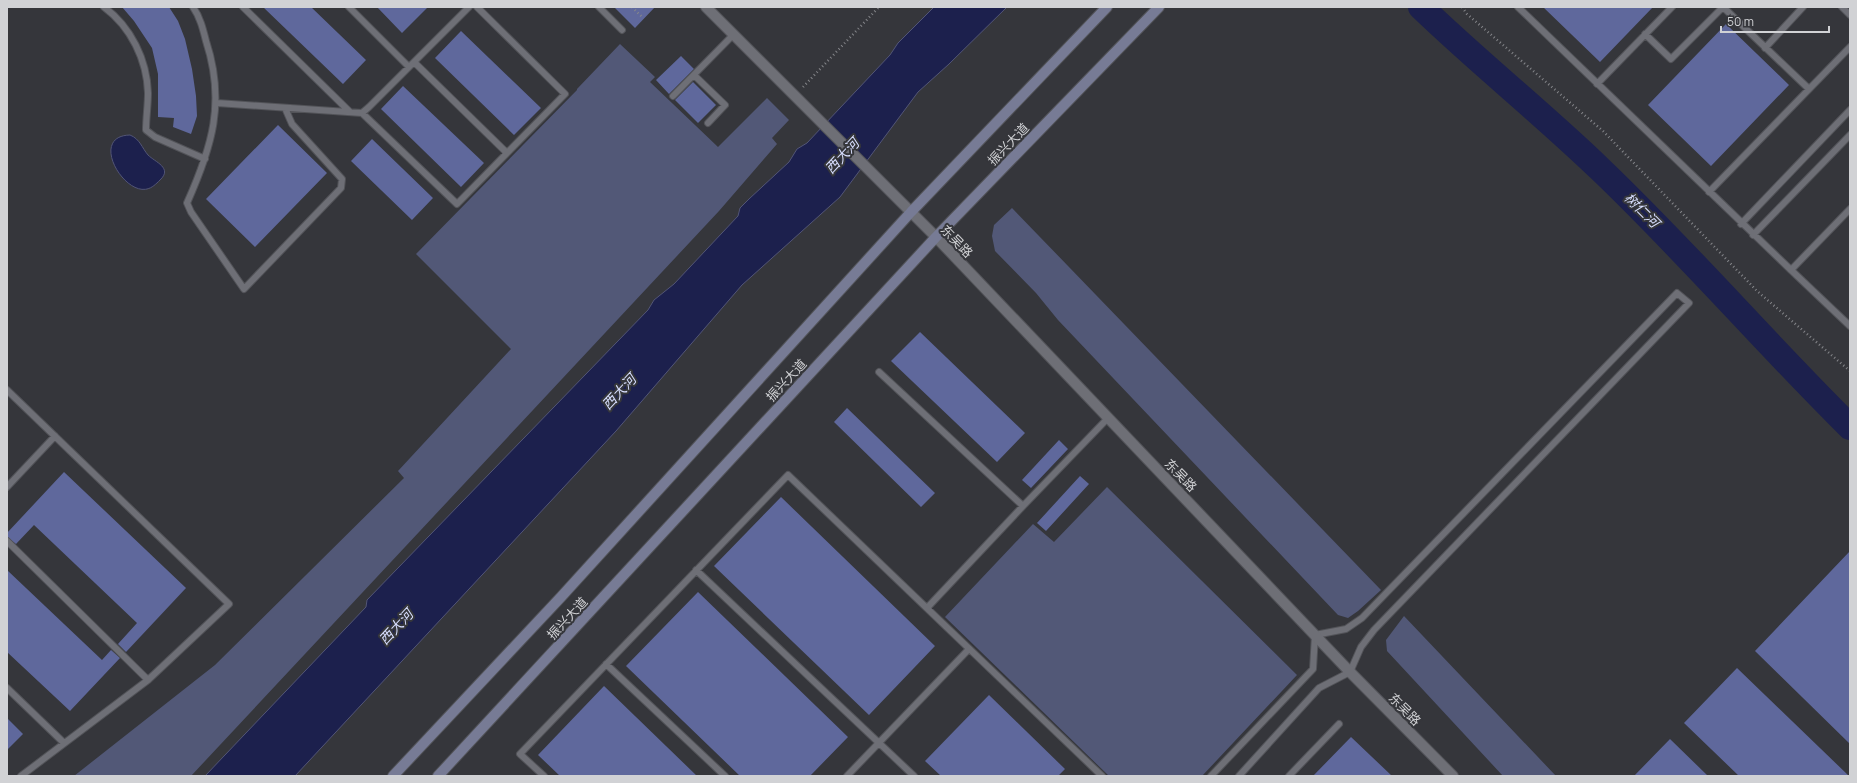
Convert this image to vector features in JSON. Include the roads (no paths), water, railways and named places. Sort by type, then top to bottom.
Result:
[{"type":"main road","name":"振兴大道","points":[[393,776],[561,597],[911,212],[1107,7]]},
{"type":"main road","name":"振兴大道","points":[[438,776],[936,237],[1159,7]]},
{"type":"street","points":[[706,7],[733,35]]},
{"type":"street","name":"东吴路","points":[[733,35],[936,237],[1350,672],[1453,776]]},
{"type":"lane","points":[[104,7],[122,24],[138,48],[145,67],[148,93],[146,130],[154,137],[205,159]]},
{"type":"lane","points":[[193,7],[197,14],[210,52],[216,103],[214,128],[205,159],[187,203],[191,212],[244,289],[341,188],[342,179],[292,124],[286,108]]},
{"type":"lane","points":[[243,7],[350,112]]},
{"type":"lane","points":[[349,7],[410,67]]},
{"type":"lane","points":[[216,103],[362,113],[457,204],[565,94],[477,7]]},
{"type":"lane","points":[[599,7],[622,30]]},
{"type":"lane","points":[[1518,7],[1741,224],[1850,326]]},
{"type":"lane","points":[[1597,84],[1672,7]]},
{"type":"lane","points":[[1765,48],[1803,7]]},
{"type":"lane","points":[[1842,7],[1850,15]]},
{"type":"lane","points":[[362,113],[410,67],[466,8]]},
{"type":"lane","points":[[1645,34],[1671,59],[1723,8],[1809,90]]},
{"type":"lane","points":[[673,96],[733,35]]},
{"type":"lane","points":[[1709,192],[1850,47]]},
{"type":"lane","points":[[414,62],[508,153]]},
{"type":"lane","points":[[694,76],[725,105],[708,123]]},
{"type":"lane","points":[[1741,224],[1850,110]]},
{"type":"lane","points":[[1753,235],[1850,135]]},
{"type":"lane","points":[[1791,270],[1850,209]]},
{"type":"lane","points":[[1211,776],[1313,669],[1315,635],[1346,629],[1362,618],[1677,294],[1689,303],[1374,630],[1360,647],[1350,672],[1319,688],[1239,776]]},
{"type":"lane","points":[[879,372],[1023,506]]},
{"type":"lane","points":[[7,390],[229,604],[148,680],[22,776]]},
{"type":"lane","points":[[927,608],[1108,418]]},
{"type":"lane","points":[[7,487],[55,436]]},
{"type":"lane","points":[[544,776],[520,754],[788,475],[1102,776]]},
{"type":"lane","points":[[7,541],[148,680]]},
{"type":"lane","points":[[696,570],[914,776]]},
{"type":"lane","points":[[847,776],[969,649]]},
{"type":"lane","points":[[606,664],[725,776]]},
{"type":"lane","points":[[7,688],[64,743]]},
{"type":"lane","points":[[1289,776],[1340,724]]},
{"type":"water","name":"西大河","points":[[934,7],[1007,7],[918,92],[840,197],[742,285],[616,431],[295,776],[205,776],[366,607],[367,600],[648,310],[654,300],[674,284],[738,216],[740,208],[789,162],[797,149],[807,143],[890,55],[898,43]]},
{"type":"water","points":[[130,135],[136,139],[148,155],[162,166],[165,172],[164,176],[160,180],[152,187],[147,189],[138,188],[128,183],[120,175],[114,165],[111,154],[112,145],[118,138]]},
{"type":"waterway","name":"树仁河","points":[[1421,7],[1578,148],[1632,200],[1850,427]]}]
